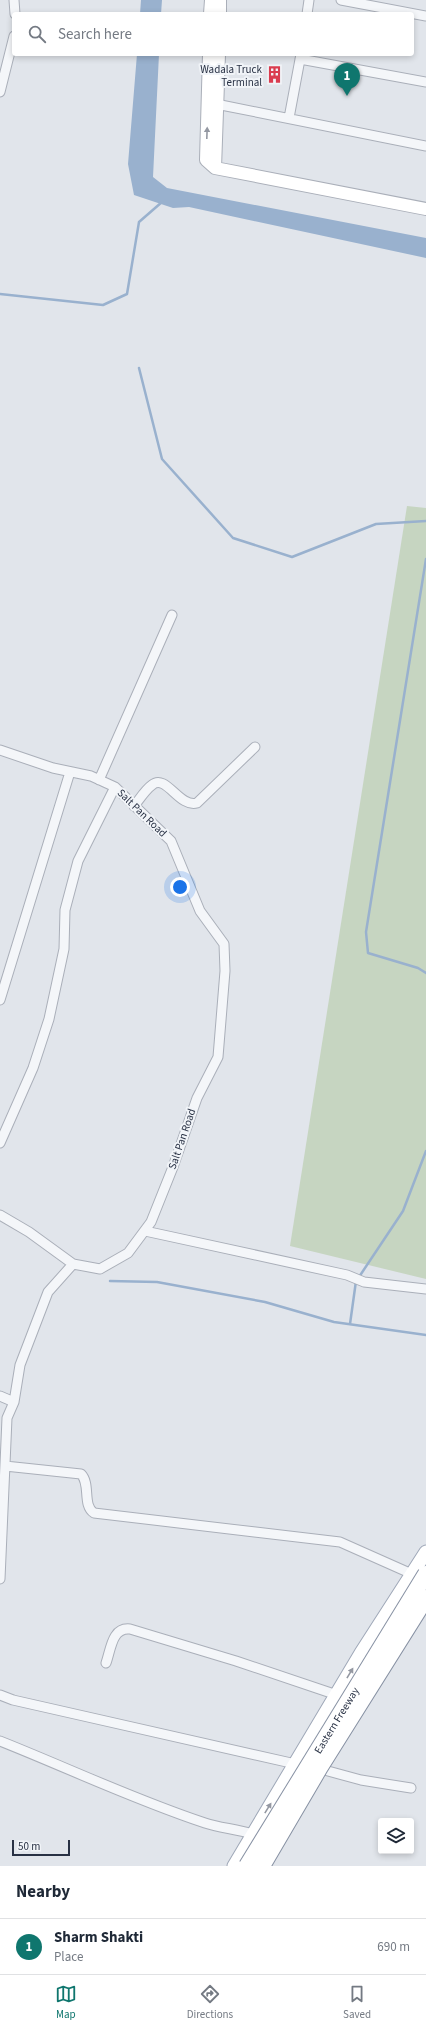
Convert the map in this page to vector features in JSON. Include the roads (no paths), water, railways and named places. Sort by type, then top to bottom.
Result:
[{"type":"highway","name":"Eastern Freeway","points":[[247,1866],[419,1574]]},
{"type":"highway","name":"Eastern Freeway","points":[[262,1866],[320,1767],[426,1598]]},
{"type":"main road","points":[[234,1866],[337,1695],[419,1574],[426,1552]]},
{"type":"main road","points":[[266,1866],[323,1769],[377,1663],[426,1587]]},
{"type":"street","points":[[14,0],[14,12]]},
{"type":"street","points":[[210,12],[211,0]]},
{"type":"street","points":[[220,0],[220,12]]},
{"type":"street","points":[[307,12],[309,0]]},
{"type":"street","points":[[341,0],[405,12]]},
{"type":"street","points":[[414,14],[426,16]]},
{"type":"street","points":[[0,92],[12,44]]},
{"type":"street","points":[[209,56],[212,103]]},
{"type":"street","points":[[219,56],[206,160],[215,168],[426,209]]},
{"type":"street","points":[[290,118],[300,56],[426,82]]},
{"type":"street","points":[[212,103],[426,146]]},
{"type":"street","points":[[99,780],[172,615]]},
{"type":"street","points":[[134,806],[151,785],[156,782],[173,790],[185,803],[191,805],[197,803],[255,747]]},
{"type":"street","name":"Salt Pan Road","points":[[0,750],[53,768],[99,780],[115,787],[171,841],[200,911],[224,944],[225,971],[218,1057],[197,1098],[173,1167],[151,1222],[128,1253],[100,1269],[73,1264]]},
{"type":"street","points":[[0,1000],[70,772]]},
{"type":"street","points":[[0,1142],[33,1068],[50,1020],[64,949],[65,910],[78,861],[115,787]]},
{"type":"street","points":[[0,1215],[29,1232],[73,1264],[48,1292],[20,1365],[14,1402],[7,1418],[0,1579]]},
{"type":"street","points":[[145,1231],[347,1274],[364,1282],[426,1289]]},
{"type":"street","points":[[0,1396],[14,1402]]},
{"type":"street","points":[[5,1466],[81,1474],[84,1479],[90,1509],[94,1513],[340,1542],[419,1574]]},
{"type":"street","points":[[106,1663],[116,1634],[124,1628],[236,1661],[337,1695]]},
{"type":"street","points":[[0,1695],[13,1700],[323,1769],[361,1780],[411,1788]]},
{"type":"street","points":[[0,1741],[174,1812],[207,1823],[235,1828],[252,1834]]},
{"type":"water","points":[[141,0],[162,0],[161,12],[140,12]]},
{"type":"water","points":[[137,56],[159,56],[153,177],[167,188],[426,238],[426,258],[189,207],[173,208],[134,195],[128,164]]},
{"type":"waterway","points":[[0,294],[103,305],[127,294],[139,222],[162,202]]},
{"type":"waterway","points":[[139,368],[162,459],[233,538],[292,557],[376,524],[426,521]]},
{"type":"waterway","points":[[426,559],[366,932],[368,953],[418,968],[426,973]]},
{"type":"waterway","points":[[359,1277],[403,1211],[426,1151]]},
{"type":"waterway","points":[[110,1281],[157,1282],[265,1302],[334,1322],[426,1335]]},
{"type":"waterway","points":[[350,1324],[356,1281]]},
{"type":"place","name":"Wadala Truck Terminal","points":[[275,75]]},
{"type":"place","name":"Sharm Shakti","points":[[347,96]]}]
